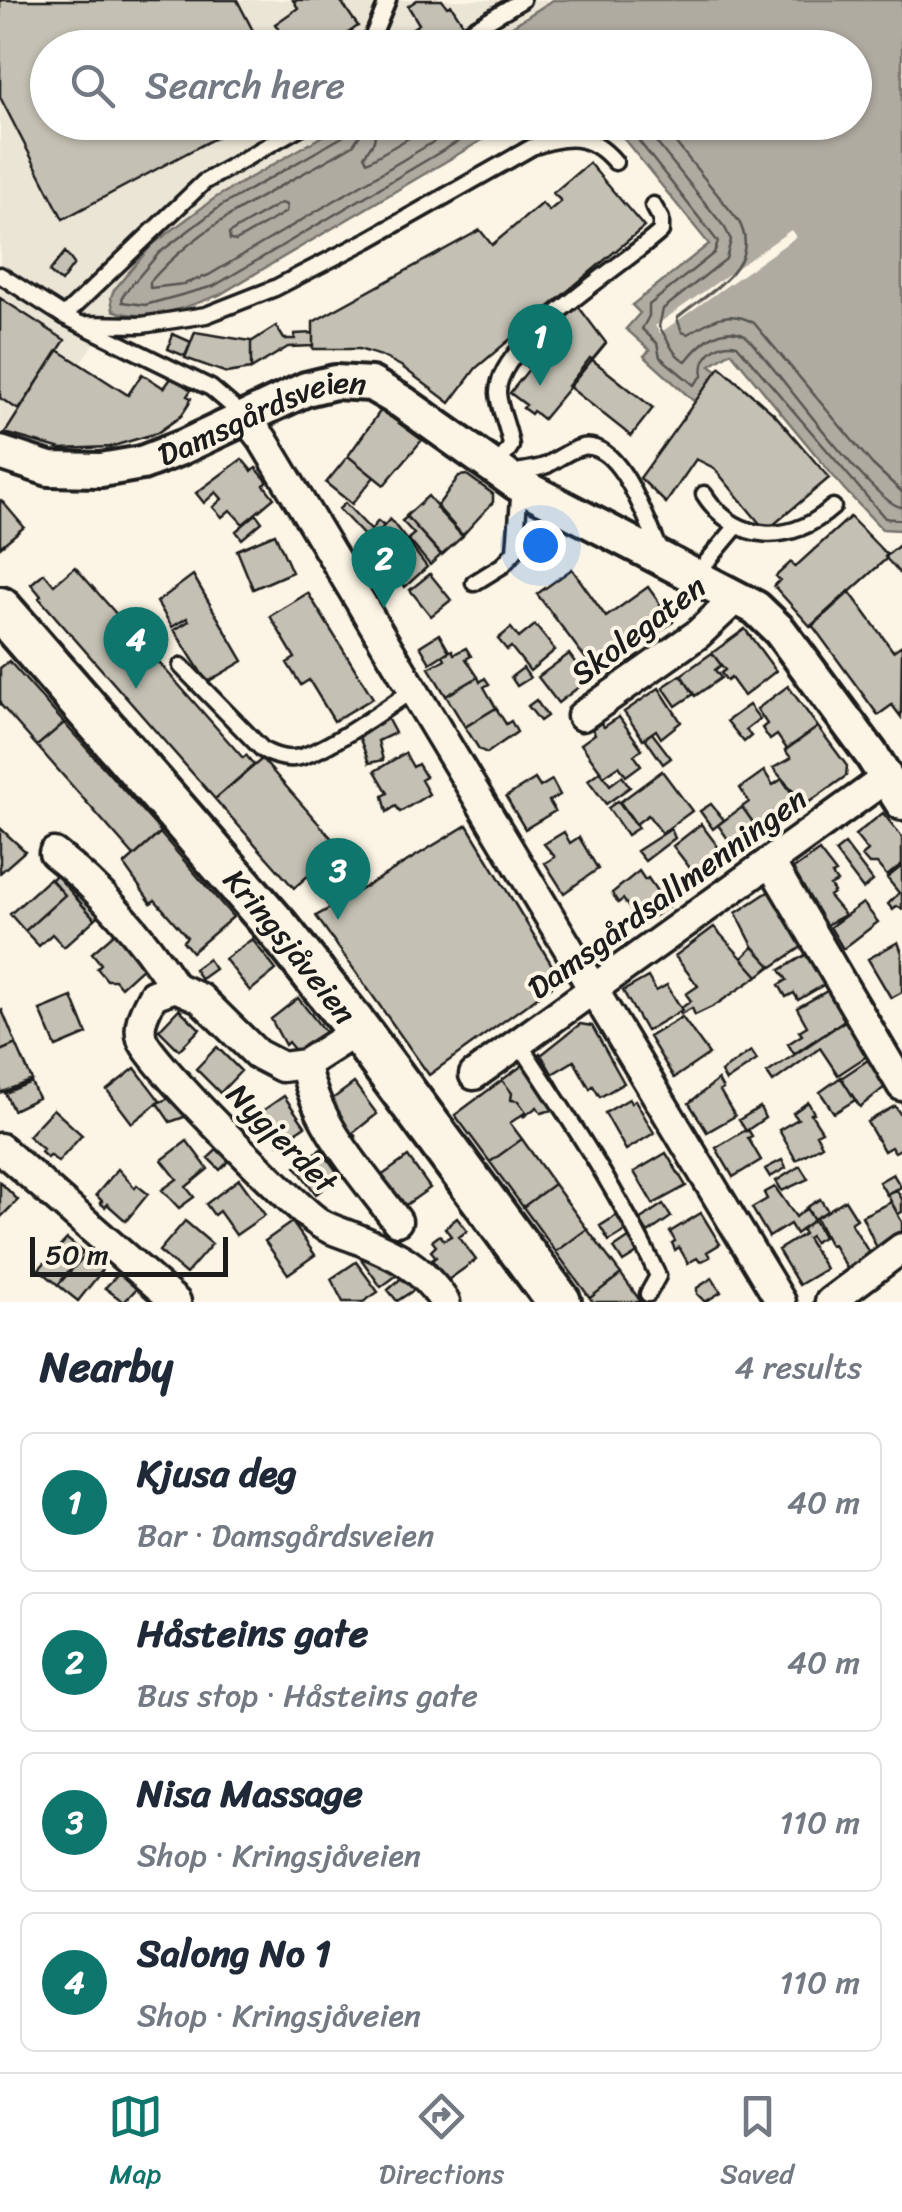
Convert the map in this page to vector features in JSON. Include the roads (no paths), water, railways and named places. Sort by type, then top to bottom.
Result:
[{"type":"main road","name":"Kringsjåveien","points":[[0,609],[255,902],[358,1030],[559,1302]]},
{"type":"street","name":"Damsgårdsveien","points":[[0,453],[49,469],[101,470],[142,463],[184,448],[306,389],[335,382],[371,384],[506,476],[756,608],[780,631],[897,783]]},
{"type":"street","points":[[244,417],[263,440],[781,1302]]},
{"type":"street","name":"Skolegaten","points":[[582,716],[698,634],[736,598]]},
{"type":"street","name":"Damsgårdsallmenningen","points":[[474,1075],[770,862],[897,783]]},
{"type":"street","name":"Nygjerdet","points":[[54,853],[92,884],[159,962],[174,986],[200,998],[257,1054],[282,1067],[305,1064]]},
{"type":"street","points":[[770,862],[902,1086]]},
{"type":"street","name":"Nygjerdet","points":[[174,986],[153,995],[142,1018],[142,1039],[160,1063],[264,1172],[320,1224],[414,1266],[445,1302]]},
{"type":"street","points":[[305,1064],[358,1030]]},
{"type":"street","name":"Kringsjåveien","points":[[305,1064],[319,1112],[396,1221]]},
{"type":"street","points":[[0,1148],[176,1302]]},
{"type":"street","points":[[830,1302],[902,1248]]},
{"type":"lane","points":[[376,30],[388,0]]},
{"type":"lane","points":[[471,30],[522,0]]},
{"type":"lane","points":[[64,316],[204,182],[277,140]]},
{"type":"lane","points":[[80,324],[142,325],[206,315],[290,280],[532,147],[553,140]]},
{"type":"lane","points":[[585,140],[615,162]]},
{"type":"lane","points":[[474,582],[503,565],[515,551],[506,476],[511,446],[498,392],[505,370],[556,312],[642,249],[660,231],[661,218],[653,204]]},
{"type":"lane","points":[[0,275],[64,316],[212,388],[244,417]]},
{"type":"lane","points":[[506,476],[542,467],[577,448],[604,452],[618,463],[680,569],[736,527]]},
{"type":"lane","points":[[704,494],[714,510],[736,527],[773,534],[816,522],[833,507]]},
{"type":"lane","points":[[182,666],[263,750],[275,756],[296,758],[317,750],[414,689]]},
{"type":"lane","points":[[519,1043],[639,1234],[658,1276],[648,1294]]},
{"type":"water","points":[[553,0],[902,0],[899,530],[882,529],[844,489],[731,352],[710,365],[718,371],[696,403],[644,356],[650,350],[626,329],[640,313],[632,305],[709,244],[625,140],[872,140],[872,30],[506,30]]},
{"type":"water","points":[[316,140],[482,140],[219,295],[152,315],[113,310],[114,290],[152,245],[215,198]]},
{"type":"place","name":"Kjusa deg","points":[[540,386]]},
{"type":"place","name":"Håsteins gate","points":[[384,608]]},
{"type":"place","name":"Salong No 1","points":[[136,689]]},
{"type":"place","name":"Nisa Massage","points":[[338,920]]}]
